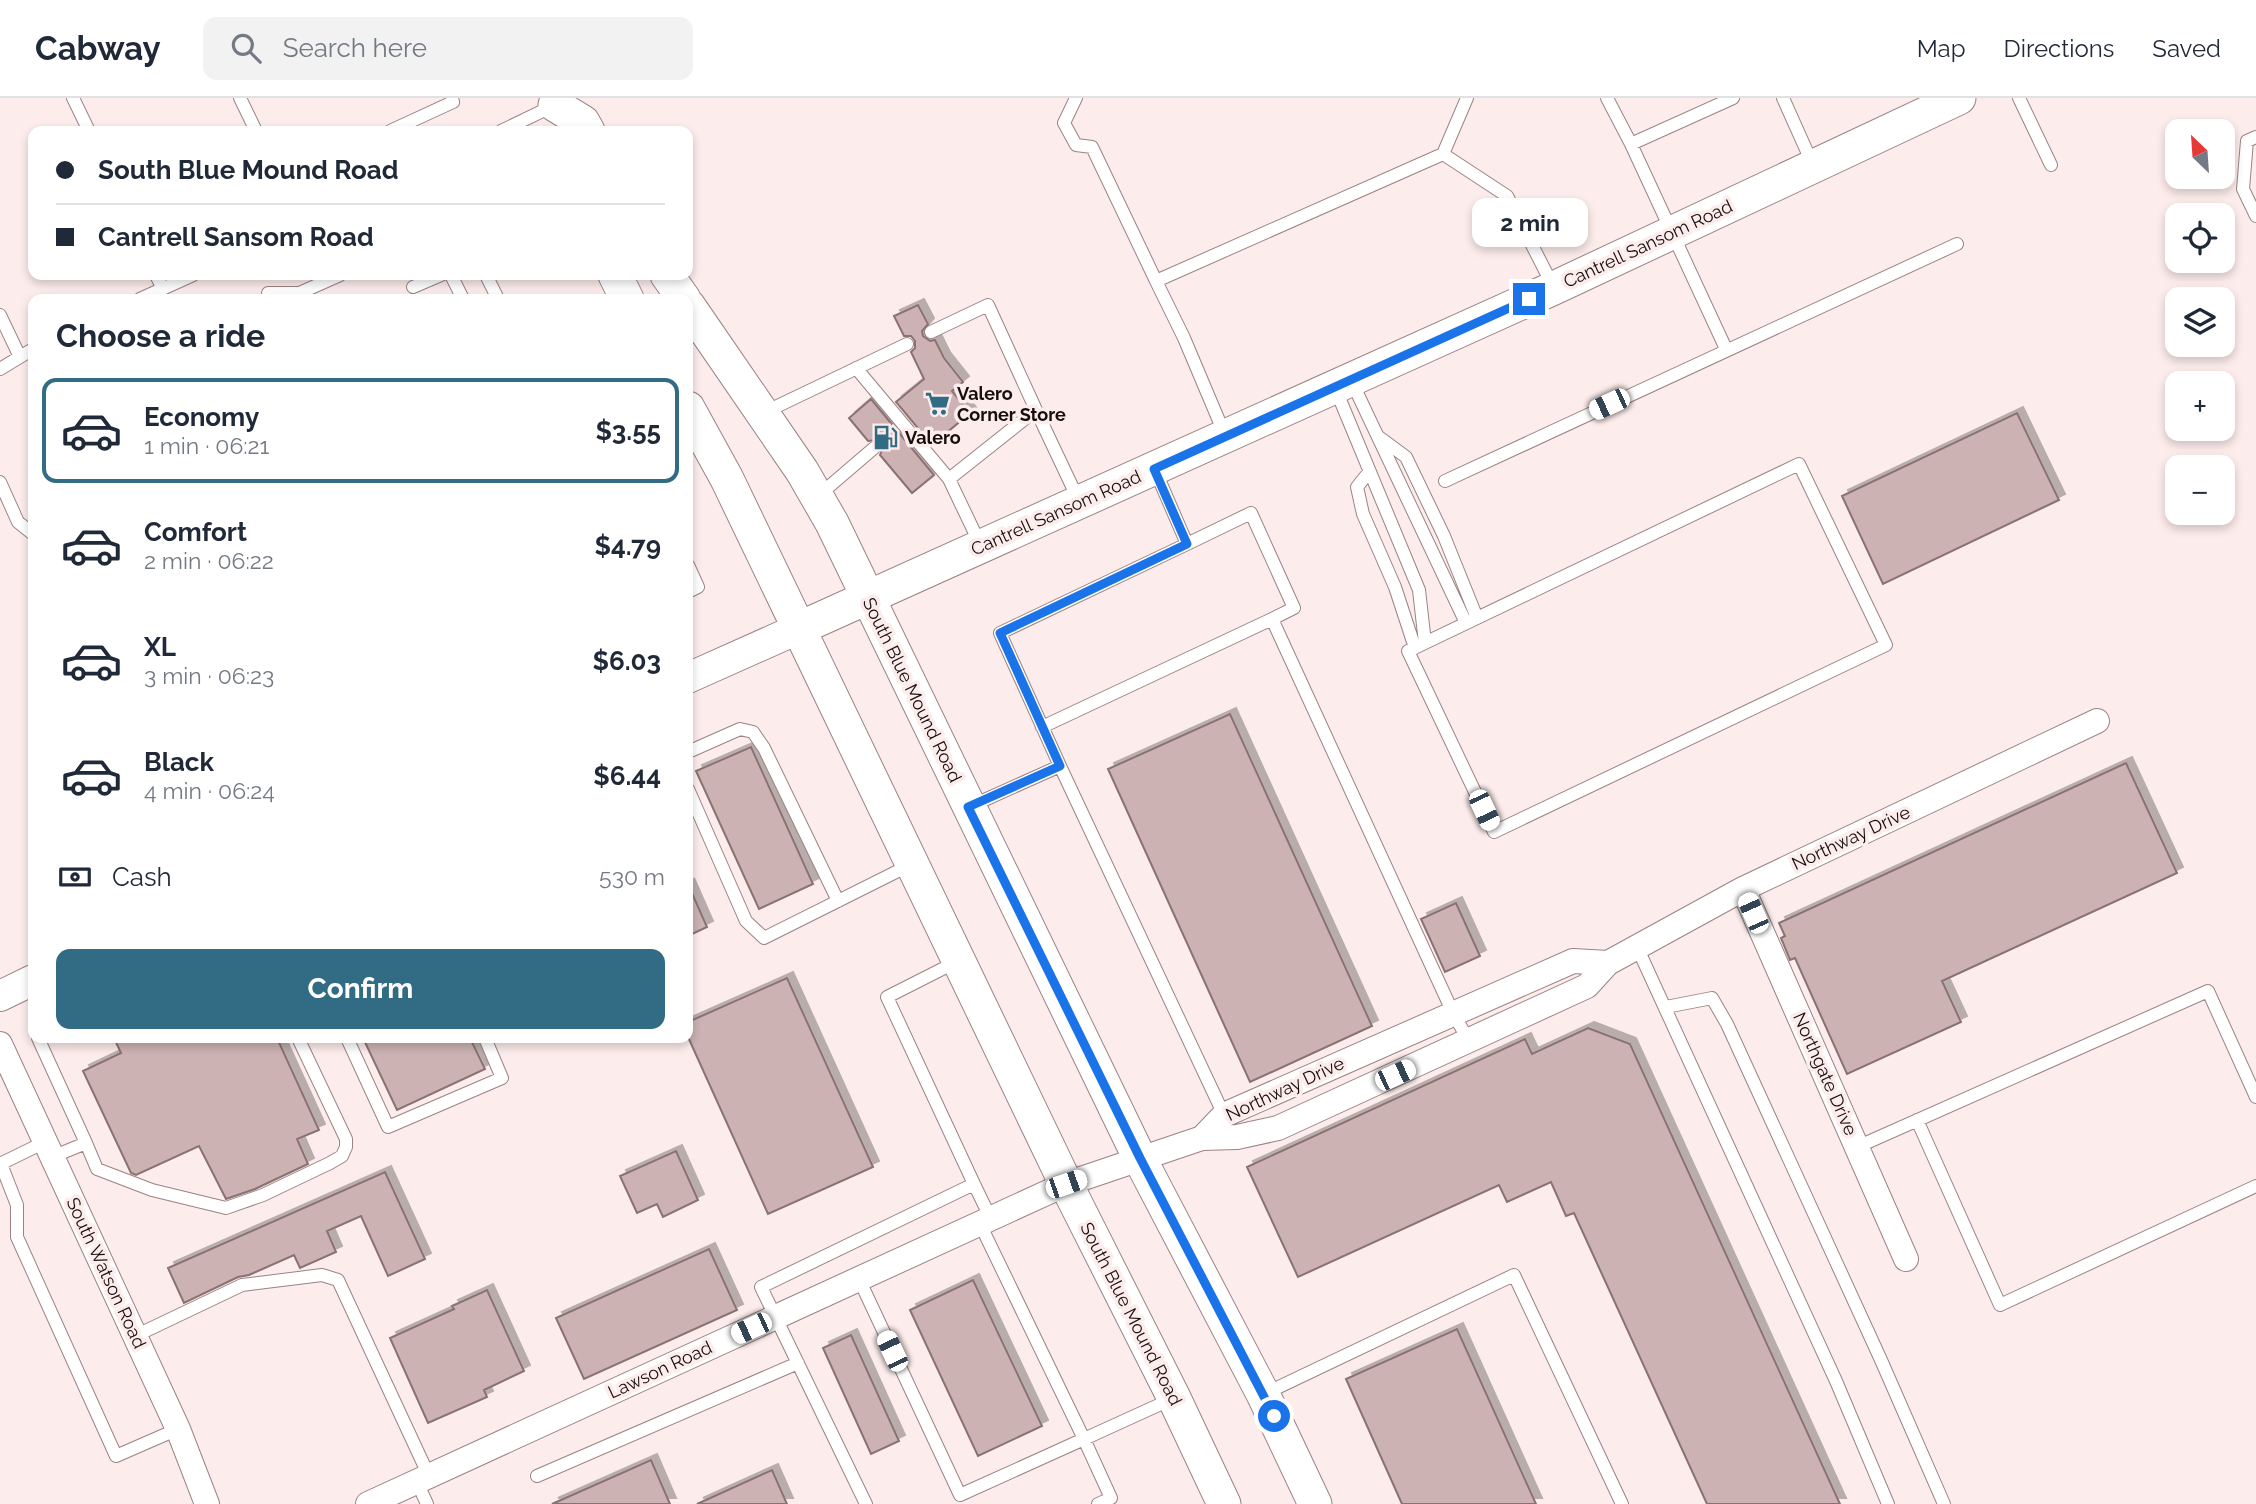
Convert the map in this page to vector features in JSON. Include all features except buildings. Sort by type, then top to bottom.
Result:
[{"type":"main road","name":"Cantrell Sansom Road","points":[[800,628],[1554,288],[1959,98]]},
{"type":"main road","points":[[553,111],[583,122],[585,126]]},
{"type":"main road","name":"South Blue Mound Road","points":[[693,312],[817,497],[1140,1158],[1263,1394],[1315,1504]]},
{"type":"main road","name":"South Blue Mound Road","points":[[693,417],[727,479],[800,628],[1066,1184],[1224,1504]]},
{"type":"street","points":[[693,676],[800,628]]},
{"type":"street","name":"Northway Drive","points":[[1066,1184],[1202,1138],[1237,1137],[1278,1128],[1587,986],[1608,963],[1743,889],[2097,721]]},
{"type":"street","name":"Northgate Drive","points":[[1743,889],[1906,1259]]},
{"type":"street","name":"Northway Drive","points":[[1202,1138],[1224,1115],[1573,961],[1608,963]]},
{"type":"street","points":[[0,996],[28,982]]},
{"type":"street","name":"South Watson Road","points":[[0,1044],[178,1429],[207,1504]]},
{"type":"street","name":"Lawson Road","points":[[368,1504],[424,1487],[776,1317],[1066,1184]]},
{"type":"lane","points":[[74,98],[87,126]]},
{"type":"lane","points":[[240,98],[254,126]]},
{"type":"lane","points":[[401,126],[453,102],[452,98]]},
{"type":"lane","points":[[1076,98],[1065,123],[1076,145],[1092,147],[1184,338],[1225,435]]},
{"type":"lane","points":[[1156,281],[1443,154],[1467,98]]},
{"type":"lane","points":[[1607,98],[1726,349]]},
{"type":"lane","points":[[1631,144],[1733,98]]},
{"type":"lane","points":[[1783,98],[1814,168]]},
{"type":"lane","points":[[2019,98],[2051,165]]},
{"type":"lane","points":[[514,126],[553,111]]},
{"type":"lane","points":[[2256,137],[2247,141],[2243,189],[2256,216]]},
{"type":"lane","points":[[1443,154],[1507,196],[1554,288]]},
{"type":"lane","points":[[1445,481],[1957,244]]},
{"type":"lane","points":[[158,280],[163,289]]},
{"type":"lane","points":[[152,294],[182,280]]},
{"type":"lane","points":[[302,294],[330,280]]},
{"type":"lane","points":[[413,288],[430,280]]},
{"type":"lane","points":[[268,293],[278,294]]},
{"type":"lane","points":[[931,332],[988,304],[1079,503]]},
{"type":"lane","points":[[0,315],[19,355]]},
{"type":"lane","points":[[763,413],[907,344]]},
{"type":"lane","points":[[0,369],[28,351]]},
{"type":"lane","points":[[856,368],[899,426],[949,479],[981,547]]},
{"type":"lane","points":[[1343,382],[1376,435],[1472,620]]},
{"type":"lane","points":[[1343,382],[1369,472],[1401,542],[1419,590],[1420,645]]},
{"type":"lane","points":[[949,479],[1036,410]]},
{"type":"lane","points":[[817,497],[874,448]]},
{"type":"lane","points":[[1799,464],[1886,645],[1494,832],[1408,651],[1472,620],[1799,464]]},
{"type":"lane","points":[[1154,469],[1187,544]]},
{"type":"lane","points":[[1369,472],[1357,487],[1363,514],[1420,645]]},
{"type":"lane","points":[[0,482],[18,522],[28,530]]},
{"type":"lane","points":[[1042,727],[1294,608],[1251,513],[1000,633],[1042,727],[1060,766],[1224,1115]]},
{"type":"lane","points":[[693,576],[698,587],[693,590]]},
{"type":"lane","points":[[1272,620],[1454,1015],[1469,1041]]},
{"type":"lane","points":[[693,750],[740,729],[753,732],[764,748],[838,901]]},
{"type":"lane","points":[[968,807],[1060,766]]},
{"type":"lane","points":[[693,800],[746,921],[764,938],[912,865]]},
{"type":"lane","points":[[1637,947],[1836,1381],[1888,1504]]},
{"type":"lane","points":[[959,961],[887,997],[974,1184],[985,1221],[1113,1501],[1098,1504]]},
{"type":"lane","points":[[1857,1147],[2208,991],[2256,1097]]},
{"type":"lane","points":[[1666,1007],[1712,998],[1727,1024],[1944,1504]]},
{"type":"lane","points":[[40,1043],[97,1169],[152,1189],[226,1208],[262,1195],[342,1156],[346,1139],[300,1043]]},
{"type":"lane","points":[[349,1043],[388,1128],[502,1078],[487,1043]]},
{"type":"lane","points":[[1917,1120],[2000,1305],[2256,1186]]},
{"type":"lane","points":[[86,1143],[0,1164],[17,1205],[17,1237],[116,1456],[178,1429]]},
{"type":"lane","points":[[866,1504],[761,1287],[974,1184]]},
{"type":"lane","points":[[135,1336],[242,1284],[322,1275],[338,1280],[424,1487]]},
{"type":"lane","points":[[1263,1394],[1514,1275],[1622,1504]]},
{"type":"lane","points":[[859,1279],[960,1495],[1174,1398]]},
{"type":"lane","points":[[537,1476],[798,1363]]},
{"type":"place","name":"Valero Corner Store","points":[[937,404]]},
{"type":"place","name":"Valero","points":[[885,438]]},
{"type":"route","points":[[1274,1416],[1140,1158],[968,807],[1060,766],[1000,633],[1187,544],[1154,469],[1529,299]]}]
